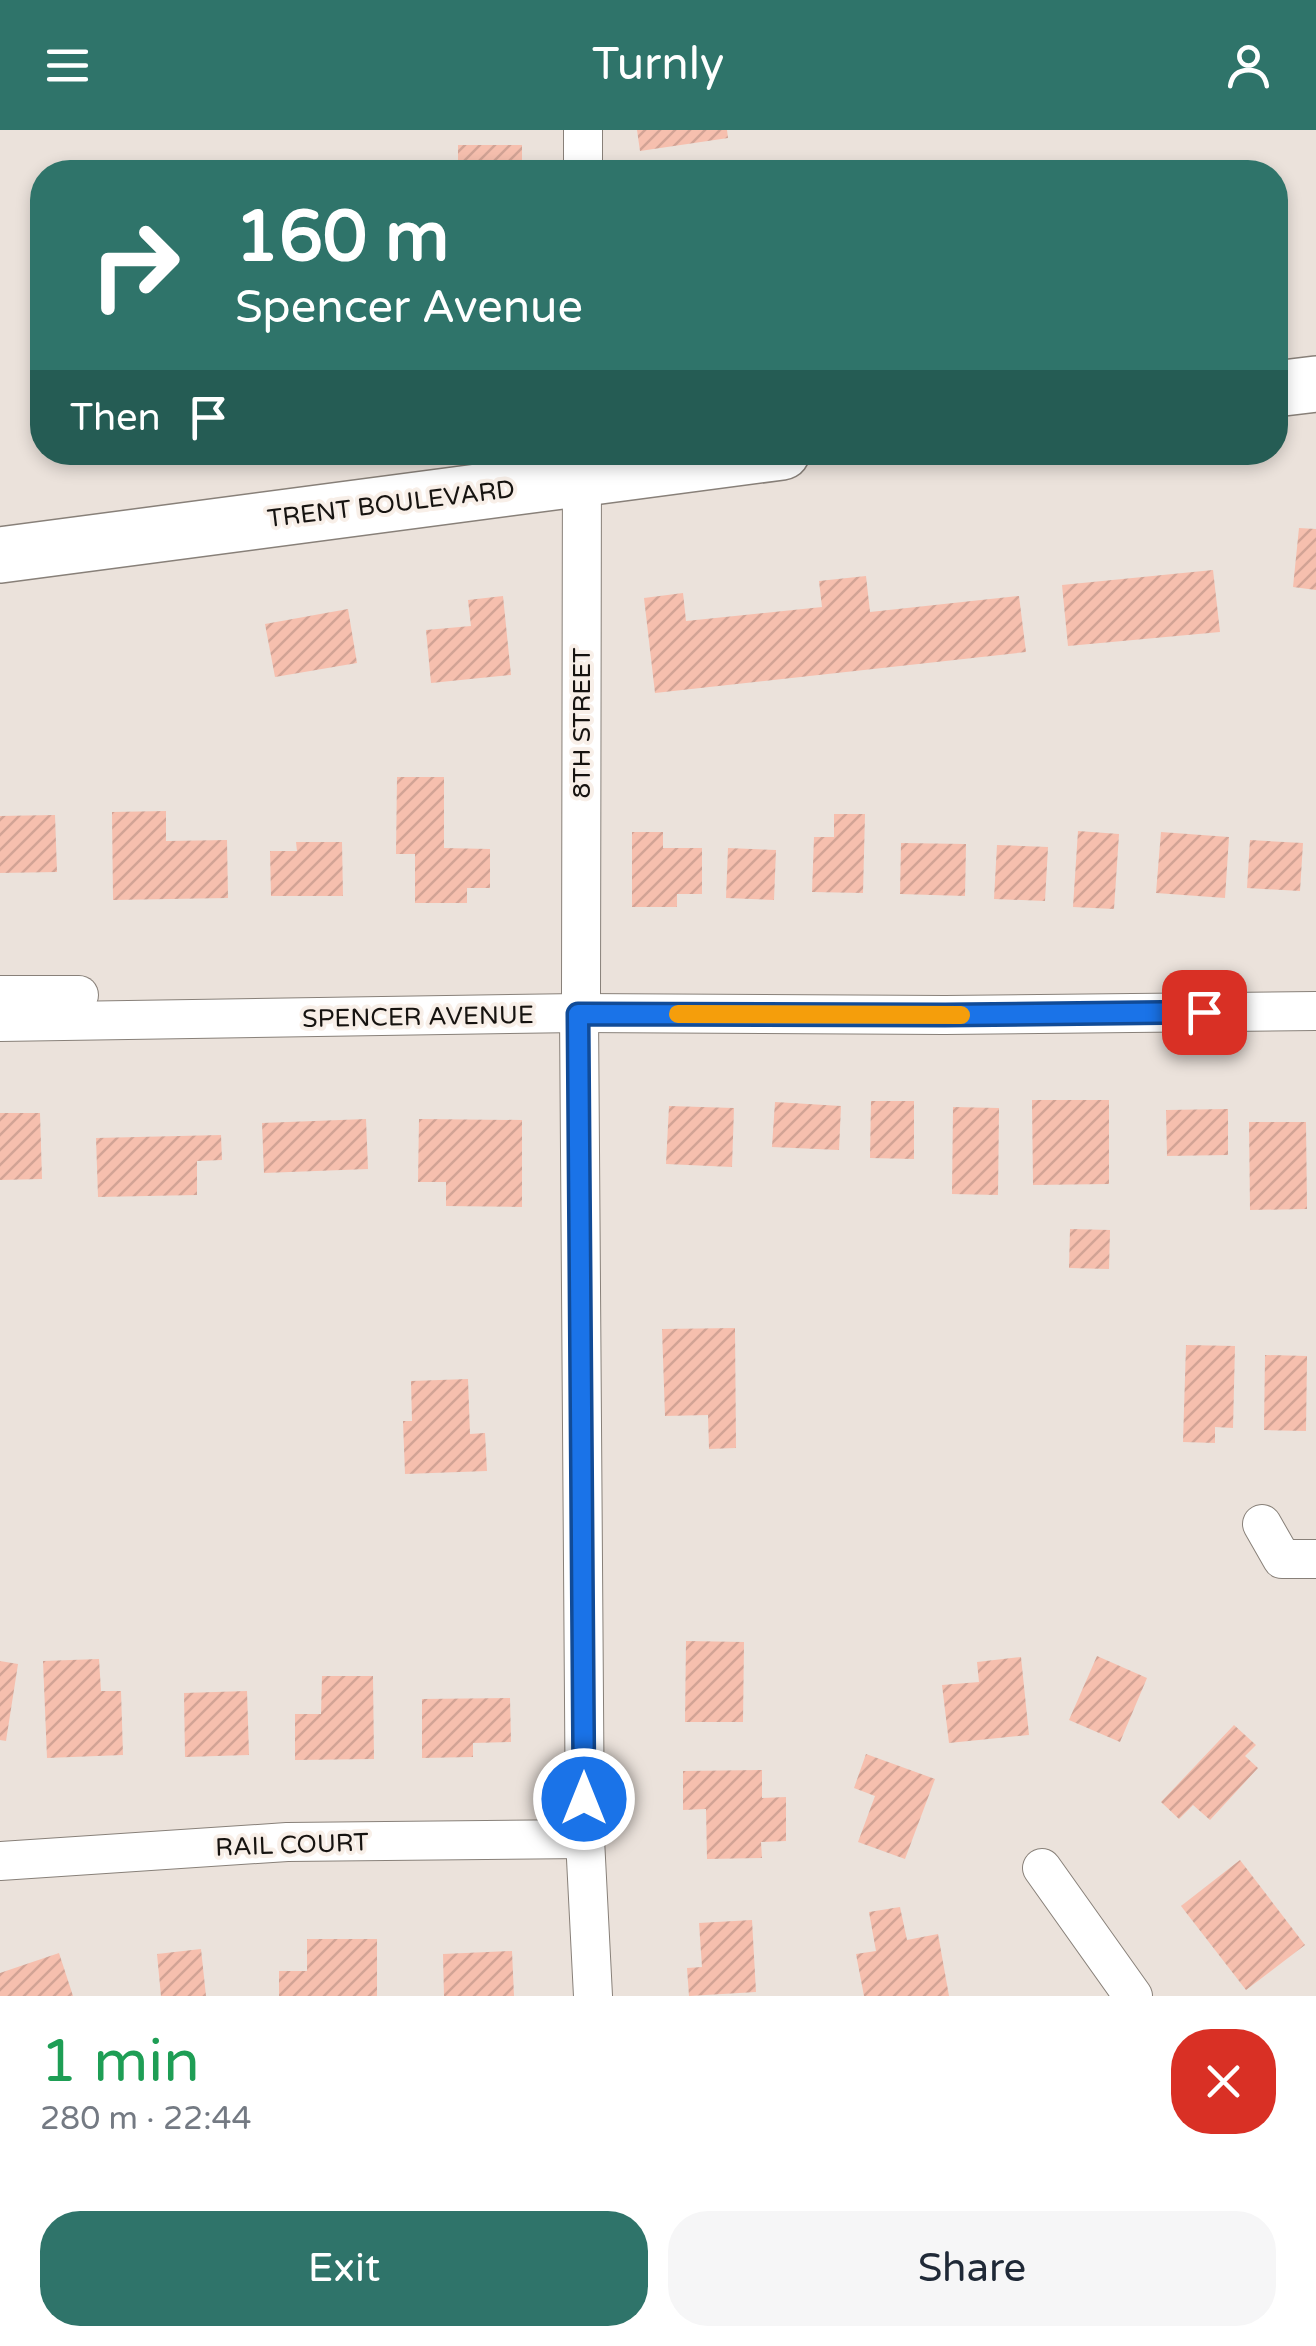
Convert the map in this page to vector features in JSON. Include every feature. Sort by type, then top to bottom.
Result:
[{"type":"street","points":[[583,130],[583,160]]},
{"type":"street","points":[[1288,387],[1316,384]]},
{"type":"street","points":[[1288,410],[1316,409]]},
{"type":"street","name":"TRENT BOULEVARD","points":[[0,555],[582,466]]},
{"type":"street","name":"8TH STREET","points":[[582,466],[580,1004],[585,1838],[593,1996]]},
{"type":"street","name":"SPENCER AVENUE","points":[[0,1022],[580,1004],[1316,992]]},
{"type":"street","name":"SPENCER AVENUE","points":[[0,996],[580,1004],[945,1015],[1316,1011]]},
{"type":"street","points":[[1262,1524],[1282,1559],[1316,1559]]},
{"type":"street","name":"RAIL COURT","points":[[0,1861],[287,1842],[585,1838]]},
{"type":"street","points":[[1042,1868],[1133,1996]]},
{"type":"building","points":[[637,130],[727,130],[728,138],[640,151]]},
{"type":"building","points":[[458,145],[522,145],[522,160],[458,160]]},
{"type":"building","points":[[1299,528],[1316,529],[1316,590],[1293,587]]},
{"type":"building","points":[[1213,570],[1220,632],[1068,646],[1062,585]]},
{"type":"building","points":[[866,576],[870,612],[1019,596],[1026,652],[655,693],[644,598],[683,593],[686,621],[822,607],[819,581]]},
{"type":"building","points":[[503,596],[511,675],[431,683],[426,630],[471,626],[468,600]]},
{"type":"building","points":[[348,609],[357,663],[275,677],[265,624]]},
{"type":"building","points":[[397,777],[444,777],[444,848],[490,849],[490,888],[467,888],[467,903],[415,903],[415,854],[396,854]]},
{"type":"building","points":[[166,811],[166,841],[227,840],[228,898],[113,900],[112,812]]},
{"type":"building","points":[[834,814],[865,814],[863,893],[812,892],[814,837],[834,837]]},
{"type":"building","points":[[55,815],[57,872],[0,873],[0,816]]},
{"type":"building","points":[[1078,831],[1119,834],[1114,909],[1073,907]]},
{"type":"building","points":[[632,832],[663,832],[663,848],[702,848],[702,894],[677,894],[677,907],[632,907]]},
{"type":"building","points":[[1161,832],[1229,837],[1225,898],[1156,893]]},
{"type":"building","points":[[1250,840],[1303,843],[1300,891],[1247,888]]},
{"type":"building","points":[[296,842],[342,842],[343,896],[271,896],[270,851],[297,851]]},
{"type":"building","points":[[901,843],[966,844],[965,896],[900,894]]},
{"type":"building","points":[[997,845],[1048,847],[1045,901],[994,899]]},
{"type":"building","points":[[728,848],[776,850],[774,900],[726,898]]},
{"type":"building","points":[[1032,1100],[1109,1100],[1109,1184],[1033,1185]]},
{"type":"building","points":[[871,1101],[914,1101],[914,1159],[870,1158]]},
{"type":"building","points":[[775,1102],[841,1106],[839,1150],[772,1147]]},
{"type":"building","points":[[669,1106],[734,1108],[732,1167],[666,1164]]},
{"type":"building","points":[[953,1107],[999,1108],[998,1195],[952,1194]]},
{"type":"building","points":[[1228,1109],[1228,1155],[1167,1156],[1166,1110]]},
{"type":"building","points":[[0,1113],[40,1113],[42,1179],[0,1180]]},
{"type":"building","points":[[366,1119],[368,1169],[264,1173],[262,1123]]},
{"type":"building","points":[[419,1119],[522,1120],[522,1207],[446,1206],[446,1182],[418,1182]]},
{"type":"building","points":[[1249,1122],[1306,1122],[1307,1209],[1250,1210]]},
{"type":"building","points":[[221,1135],[222,1160],[197,1161],[197,1195],[98,1197],[96,1138]]},
{"type":"building","points":[[1070,1229],[1110,1230],[1109,1269],[1069,1268]]},
{"type":"building","points":[[735,1328],[736,1448],[709,1449],[708,1415],[665,1416],[662,1329]]},
{"type":"building","points":[[1186,1345],[1235,1346],[1233,1428],[1215,1427],[1215,1443],[1183,1442]]},
{"type":"building","points":[[1265,1355],[1307,1356],[1306,1431],[1264,1430]]},
{"type":"building","points":[[468,1379],[470,1434],[485,1433],[487,1471],[405,1474],[403,1421],[412,1421],[411,1381]]},
{"type":"building","points":[[686,1641],[744,1642],[743,1722],[685,1722]]},
{"type":"building","points":[[1097,1656],[1147,1678],[1120,1742],[1069,1720]]},
{"type":"building","points":[[1021,1657],[1029,1735],[949,1743],[942,1685],[979,1682],[977,1662]]},
{"type":"building","points":[[99,1659],[101,1691],[121,1691],[123,1755],[47,1758],[43,1661]]},
{"type":"building","points":[[0,1661],[18,1664],[6,1741],[0,1740]]},
{"type":"building","points":[[322,1676],[373,1676],[374,1759],[295,1760],[295,1714],[321,1714]]},
{"type":"building","points":[[247,1691],[249,1755],[185,1757],[184,1693]]},
{"type":"building","points":[[510,1698],[511,1742],[473,1743],[473,1757],[422,1758],[422,1699]]},
{"type":"building","points":[[1234,1725],[1256,1745],[1245,1756],[1258,1768],[1210,1820],[1193,1805],[1179,1819],[1161,1802]]},
{"type":"building","points":[[866,1754],[935,1779],[905,1859],[858,1842],[875,1796],[854,1788]]},
{"type":"building","points":[[762,1770],[762,1798],[786,1797],[786,1841],[761,1842],[762,1858],[707,1859],[706,1809],[683,1810],[683,1771]]},
{"type":"building","points":[[1240,1860],[1305,1945],[1246,1990],[1181,1906]]},
{"type":"building","points":[[900,1907],[907,1940],[938,1934],[949,1996],[864,1996],[856,1954],[876,1951],[869,1912]]},
{"type":"building","points":[[752,1920],[756,1992],[689,1996],[687,1968],[702,1967],[699,1923]]},
{"type":"building","points":[[307,1939],[377,1939],[377,1996],[279,1996],[279,1971],[307,1971]]},
{"type":"building","points":[[201,1949],[206,1996],[161,1996],[157,1954]]},
{"type":"building","points":[[512,1951],[514,1996],[444,1996],[443,1954]]},
{"type":"building","points":[[59,1953],[73,1996],[0,1996],[0,1973]]},
{"type":"slow traffic","points":[[678,1014],[961,1015]]},
{"type":"route","points":[[584,1799],[578,1014],[1204,1012]]}]
